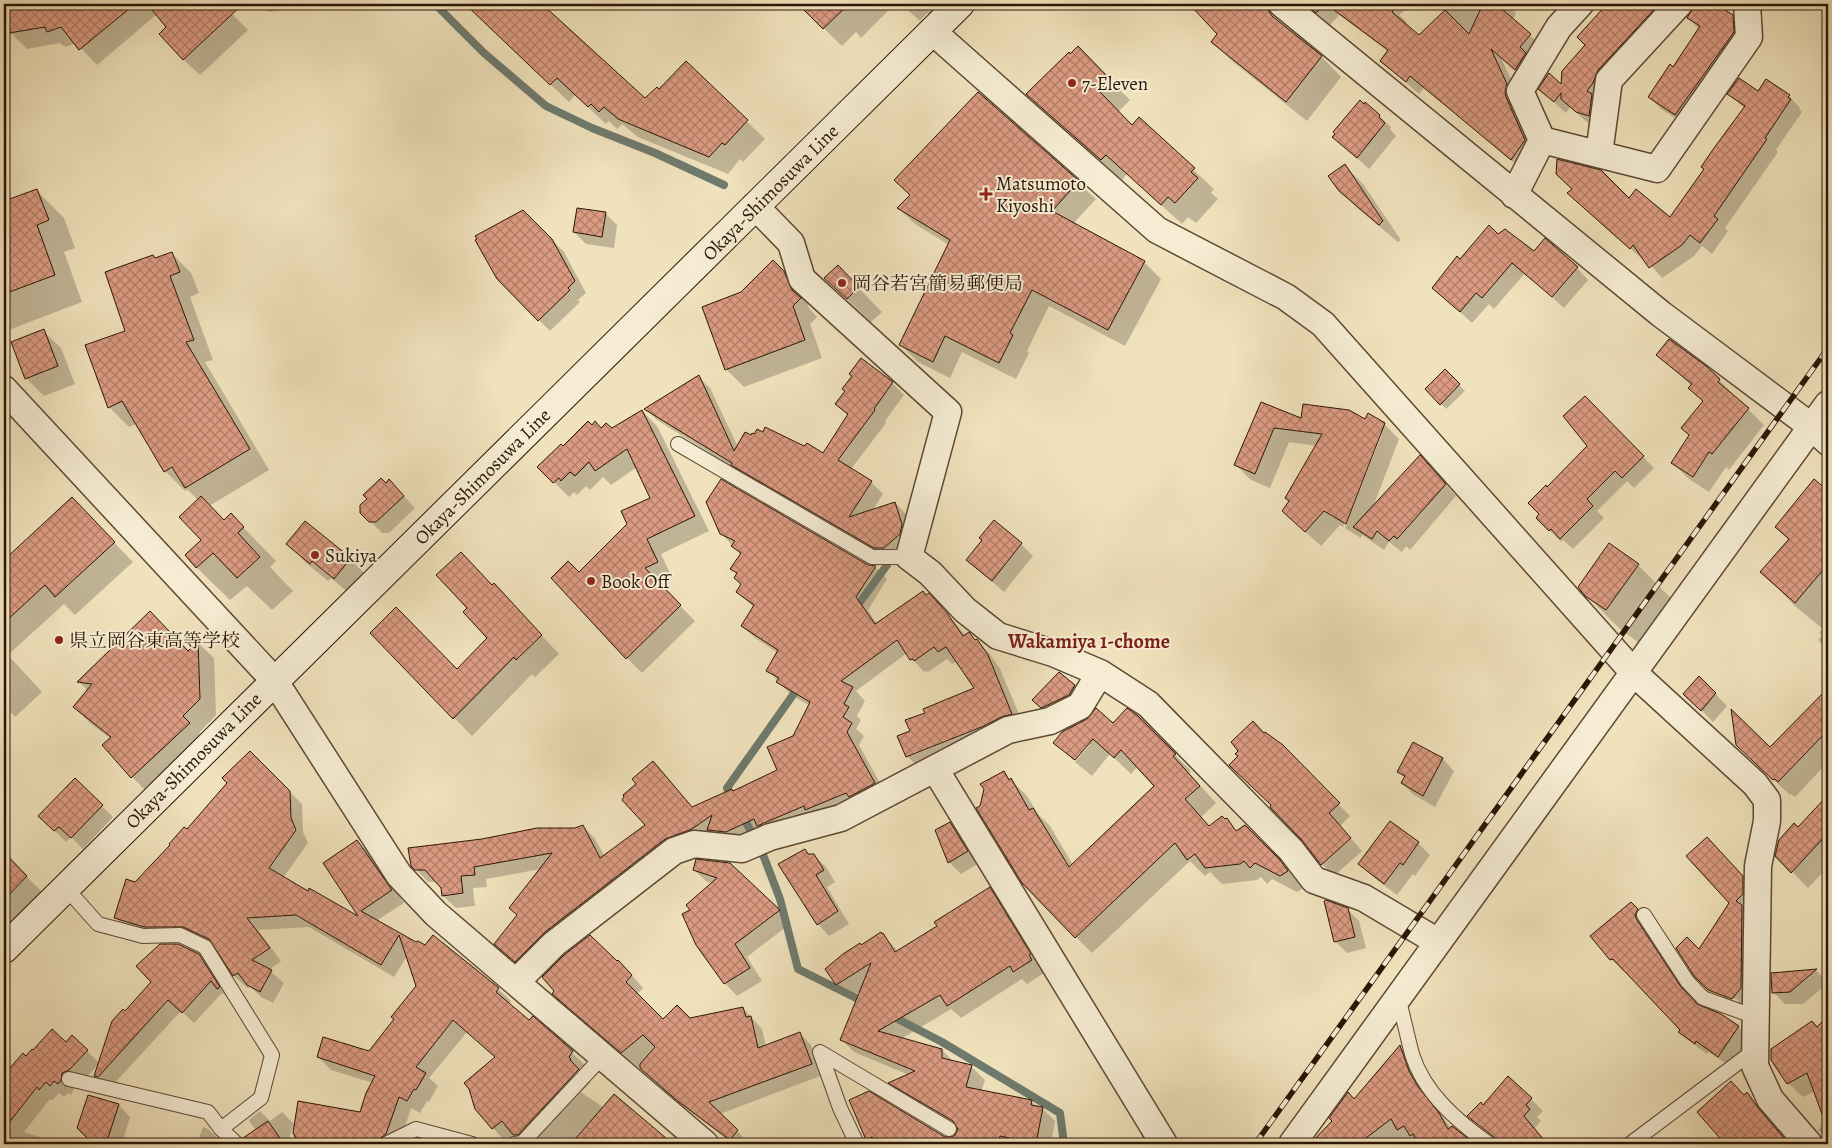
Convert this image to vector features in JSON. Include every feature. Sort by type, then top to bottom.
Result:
[{"type":"main road","name":"Okaya-Shimosuwa Line","points":[[4,949],[960,4]]},
{"type":"street","points":[[1282,4],[1661,314],[1820,435]]},
{"type":"street","points":[[1542,140],[1520,91],[1559,27],[1580,4]]},
{"type":"street","points":[[1599,154],[1609,80],[1678,4]]},
{"type":"street","points":[[1542,140],[1657,169],[1749,37],[1747,4]]},
{"type":"street","points":[[932,31],[1157,230],[1286,297],[1323,324],[1634,674],[1755,784],[1767,800],[1767,820],[1758,866],[1755,1066],[1770,1100],[1809,1144]]},
{"type":"street","points":[[1514,194],[1542,140]]},
{"type":"street","points":[[756,206],[791,243],[802,279],[948,412],[909,557],[930,573],[965,610],[998,636],[1052,653],[1100,673],[1148,704],[1291,850],[1314,880],[1364,898],[1438,942]]},
{"type":"street","points":[[4,389],[274,680],[399,875],[436,914],[705,1144]]},
{"type":"street","points":[[1292,1144],[1634,674],[1820,435],[1828,404]]},
{"type":"street","points":[[516,982],[554,944],[674,851],[694,844],[742,849],[770,837],[840,818],[1008,730],[1050,721],[1080,706],[1100,673]]},
{"type":"street","points":[[935,768],[1164,1144]]},
{"type":"lane","points":[[678,444],[872,557],[909,557]]},
{"type":"lane","points":[[65,887],[98,924],[143,936],[180,935],[205,947],[272,1055],[261,1098],[221,1129]]},
{"type":"lane","points":[[1644,915],[1687,981],[1703,998],[1756,1017]]},
{"type":"lane","points":[[1398,997],[1413,1056],[1426,1084],[1441,1103],[1467,1129],[1489,1144]]},
{"type":"lane","points":[[1630,1144],[1755,1050]]},
{"type":"lane","points":[[857,1144],[840,1108],[820,1052],[949,1129]]},
{"type":"lane","points":[[514,1144],[522,1143],[603,1056]]},
{"type":"lane","points":[[69,1079],[208,1112],[221,1129],[237,1144]]},
{"type":"lane","points":[[386,1144],[416,1129],[472,1144]]},
{"type":"building","points":[[4,4],[135,4],[79,50],[61,27],[47,32],[45,27],[9,33]]},
{"type":"building","points":[[147,4],[243,4],[183,60],[159,34],[166,27]]},
{"type":"building","points":[[465,4],[542,4],[645,98],[657,87],[659,89],[686,61],[748,120],[725,145],[722,143],[709,157],[618,119],[604,107],[599,112],[591,104],[588,107],[557,78],[550,85]]},
{"type":"building","points":[[798,4],[849,4],[823,29]]},
{"type":"building","points":[[1267,4],[1272,16],[1322,56],[1286,102],[1211,42],[1217,34],[1192,7]]},
{"type":"building","points":[[1305,4],[1325,4],[1316,13]]},
{"type":"building","points":[[1326,4],[1398,4],[1392,12],[1419,35],[1445,10],[1469,34],[1483,4],[1496,4],[1531,34],[1520,47],[1526,53],[1515,70],[1491,49],[1507,84],[1506,97],[1525,140],[1511,160],[1410,76],[1406,82],[1380,61],[1388,50]]},
{"type":"building","points":[[1607,4],[1659,4],[1598,70],[1593,83],[1587,91],[1592,94],[1589,116],[1576,112],[1561,99],[1561,93],[1554,102],[1538,89],[1549,73],[1561,84],[1562,71],[1585,45],[1577,37]]},
{"type":"building","points":[[1694,4],[1716,4],[1733,15],[1734,32],[1675,115],[1648,97],[1670,64],[1673,67],[1700,26],[1687,18]]},
{"type":"building","points":[[1078,46],[1110,79],[1099,91],[1132,125],[1139,117],[1195,168],[1191,172],[1198,178],[1175,203],[1168,197],[1161,205],[1106,155],[1101,160],[1026,94],[1069,52],[1070,54]]},
{"type":"building","points":[[1739,78],[1758,91],[1766,79],[1790,95],[1788,97],[1791,99],[1765,138],[1767,139],[1714,216],[1718,219],[1700,243],[1690,235],[1682,245],[1649,268],[1633,245],[1630,249],[1567,193],[1572,189],[1556,174],[1557,159],[1601,170],[1629,198],[1636,189],[1670,217],[1704,169],[1701,167],[1745,106],[1727,94]]},
{"type":"building","points":[[978,92],[1079,181],[1052,211],[1145,261],[1108,330],[1032,290],[1010,333],[1013,335],[999,363],[945,336],[933,362],[899,345],[950,240],[897,208],[910,195],[894,180]]},
{"type":"building","points":[[1360,100],[1380,115],[1379,117],[1385,123],[1357,158],[1332,137],[1335,134],[1333,132]]},
{"type":"building","points":[[1345,164],[1383,221],[1379,225],[1339,191],[1328,176]]},
{"type":"building","points":[[37,189],[49,220],[37,225],[55,275],[4,294],[4,201]]},
{"type":"building","points":[[577,208],[606,212],[602,237],[573,232]]},
{"type":"building","points":[[523,210],[552,239],[575,281],[568,288],[570,290],[538,321],[497,279],[475,240],[477,239],[475,236]]},
{"type":"building","points":[[1489,225],[1498,234],[1505,229],[1534,251],[1545,238],[1578,267],[1552,297],[1512,263],[1482,298],[1476,293],[1460,312],[1432,288],[1457,256],[1460,259]]},
{"type":"building","points":[[172,252],[180,272],[170,276],[194,340],[186,342],[250,449],[185,488],[172,467],[164,472],[122,401],[108,408],[85,345],[125,331],[105,272],[153,255],[155,258]]},
{"type":"building","points":[[773,260],[784,271],[792,290],[801,298],[793,306],[805,340],[725,370],[702,307],[741,292]]},
{"type":"building","name":"岡谷若宮簡易郵便局","points":[[838,265],[859,287],[847,299],[824,278]]},
{"type":"building","points":[[44,329],[58,366],[25,379],[11,342]]},
{"type":"building","points":[[1669,339],[1706,366],[1720,379],[1718,382],[1749,408],[1712,454],[1709,452],[1693,477],[1671,463],[1689,435],[1681,428],[1703,401],[1688,388],[1692,384],[1656,355]]},
{"type":"building","points":[[861,358],[893,382],[838,460],[872,481],[849,517],[895,502],[902,524],[900,534],[884,548],[874,548],[731,465],[732,463],[644,409],[699,375],[734,451],[745,432],[751,435],[757,429],[763,432],[765,427],[804,446],[807,443],[823,453],[848,414],[835,404],[845,391],[842,389],[852,376],[849,374]]},
{"type":"building","points":[[1445,369],[1460,384],[1440,405],[1425,389]]},
{"type":"building","points":[[1585,396],[1644,456],[1622,478],[1615,471],[1587,499],[1593,506],[1560,539],[1551,529],[1549,531],[1536,518],[1539,514],[1528,503],[1546,485],[1547,487],[1587,446],[1563,416]]},
{"type":"building","points":[[1261,402],[1301,418],[1303,404],[1349,410],[1365,419],[1368,413],[1385,423],[1346,524],[1324,511],[1305,532],[1282,511],[1289,501],[1285,498],[1322,434],[1274,428],[1255,474],[1234,465]]},
{"type":"building","points":[[642,410],[695,516],[647,539],[658,562],[645,568],[681,605],[626,659],[551,578],[568,561],[579,572],[627,524],[621,511],[650,498],[627,449],[595,471],[589,462],[575,476],[570,472],[561,481],[559,478],[553,483],[537,467],[561,444],[563,446],[588,421],[592,425],[595,421],[601,428],[606,423],[612,428]]},
{"type":"building","points":[[1420,455],[1446,484],[1397,539],[1394,536],[1389,541],[1377,531],[1372,539],[1353,527]]},
{"type":"building","points":[[381,478],[386,483],[389,479],[404,496],[376,522],[369,522],[360,513],[360,505],[367,499],[363,495]]},
{"type":"building","points":[[721,479],[868,565],[876,566],[856,597],[875,624],[923,591],[926,595],[929,593],[947,613],[963,636],[969,632],[975,640],[977,639],[988,655],[1012,714],[906,757],[897,736],[910,731],[905,720],[925,713],[923,709],[974,688],[946,647],[938,652],[934,647],[914,661],[913,659],[910,660],[897,640],[841,681],[853,687],[844,704],[849,707],[843,717],[852,723],[847,732],[875,783],[849,797],[846,793],[805,810],[804,806],[757,826],[754,819],[726,832],[707,830],[712,815],[692,829],[665,839],[545,932],[515,962],[494,944],[517,915],[509,908],[552,853],[474,867],[475,875],[461,876],[463,893],[442,896],[441,888],[425,870],[415,870],[411,866],[408,848],[482,839],[537,828],[575,828],[583,825],[600,858],[645,825],[622,800],[623,795],[636,784],[632,779],[653,761],[692,807],[732,789],[733,791],[777,770],[767,747],[793,736],[810,702],[776,682],[779,678],[766,671],[778,650],[741,626],[754,605],[736,592],[741,584],[734,578],[737,573],[730,569],[741,553],[731,546],[735,541],[720,534],[706,502]]},
{"type":"building","points":[[1814,479],[1828,491],[1828,564],[1795,603],[1760,572],[1789,539],[1775,527]]},
{"type":"building","points":[[201,496],[224,520],[231,513],[244,527],[238,533],[260,557],[237,578],[213,553],[196,568],[185,555],[201,540],[179,517]]},
{"type":"building","points":[[72,497],[115,542],[55,597],[45,585],[4,623],[4,560]]},
{"type":"building","points":[[994,520],[1022,543],[992,581],[966,560],[982,540],[979,538]]},
{"type":"building","points":[[305,521],[351,558],[334,579],[312,561],[310,564],[286,544]]},
{"type":"building","points":[[1609,543],[1639,564],[1606,610],[1585,596],[1578,587]]},
{"type":"building","points":[[461,552],[492,585],[494,583],[542,635],[516,660],[514,657],[453,719],[370,633],[396,607],[457,669],[487,638],[463,612],[467,608],[436,575]]},
{"type":"building","points":[[150,611],[188,651],[198,641],[200,699],[183,716],[190,723],[131,778],[102,745],[111,737],[73,707],[92,684],[77,682]]},
{"type":"building","points":[[1059,672],[1075,685],[1069,695],[1041,708],[1032,700]]},
{"type":"building","points":[[1699,676],[1716,693],[1701,711],[1683,694]]},
{"type":"building","points":[[1828,688],[1828,730],[1778,782],[1775,779],[1773,780],[1736,745],[1731,709],[1770,747]]},
{"type":"building","points":[[1096,708],[1113,723],[1127,708],[1138,716],[1176,754],[1173,756],[1200,786],[1185,799],[1209,826],[1222,816],[1225,819],[1227,818],[1236,831],[1245,825],[1280,860],[1288,871],[1280,876],[1255,863],[1250,868],[1244,861],[1240,864],[1205,868],[1195,854],[1187,860],[1175,843],[1075,938],[1022,883],[976,808],[980,806],[984,789],[980,784],[1004,771],[1009,780],[1011,778],[1029,810],[1033,808],[1069,867],[1154,786],[1121,750],[1114,758],[1093,739],[1075,760],[1053,743],[1062,732],[1087,719]]},
{"type":"building","points":[[1253,721],[1264,733],[1283,745],[1340,803],[1329,813],[1351,838],[1321,865],[1302,840],[1270,807],[1271,805],[1229,765],[1238,756],[1235,754],[1238,751],[1231,742]]},
{"type":"building","points":[[1413,742],[1443,758],[1423,796],[1401,783],[1405,776],[1397,772]]},
{"type":"building","points":[[250,751],[290,791],[291,818],[296,830],[269,868],[308,891],[309,888],[358,916],[323,863],[357,840],[392,890],[361,911],[416,942],[418,941],[425,945],[433,935],[499,988],[496,992],[529,1020],[533,1016],[573,1051],[569,1057],[570,1060],[579,1069],[518,1135],[513,1135],[502,1121],[492,1129],[475,1109],[469,1089],[464,1083],[495,1057],[453,1020],[416,1067],[426,1073],[407,1101],[399,1097],[386,1134],[379,1139],[377,1144],[300,1144],[293,1133],[298,1101],[360,1112],[366,1093],[375,1076],[317,1057],[323,1037],[369,1051],[394,1019],[391,1017],[416,986],[399,935],[381,965],[296,915],[247,918],[270,948],[252,960],[272,970],[260,992],[247,985],[238,973],[233,976],[209,939],[183,927],[144,927],[114,918],[126,879],[135,882],[170,845],[184,827],[187,829],[227,783],[222,778]]},
{"type":"building","points":[[75,778],[103,805],[71,838],[59,827],[54,831],[38,816]]},
{"type":"building","points":[[1828,795],[1828,833],[1791,873],[1775,856],[1779,840],[1794,823],[1798,827]]},
{"type":"building","points":[[1390,821],[1419,842],[1403,865],[1400,863],[1384,884],[1358,864]]},
{"type":"building","points":[[950,822],[968,851],[948,863],[935,830]]},
{"type":"building","points":[[1707,837],[1743,876],[1743,894],[1736,901],[1742,905],[1741,988],[1732,999],[1708,990],[1694,976],[1676,948],[1687,937],[1699,949],[1729,903],[1686,856]]},
{"type":"building","points":[[805,849],[808,854],[814,854],[824,870],[816,875],[838,911],[817,925],[778,864]]},
{"type":"building","points":[[4,852],[27,876],[4,900]]},
{"type":"building","points":[[696,859],[730,863],[780,910],[735,944],[750,968],[724,984],[696,945],[682,914],[690,910],[686,905],[717,878],[693,870]]},
{"type":"building","points":[[990,887],[1031,954],[1029,955],[1032,960],[1013,972],[1010,966],[947,1006],[940,995],[878,1031],[942,1049],[942,1058],[972,1065],[966,1087],[1032,1100],[1031,1105],[1043,1107],[1036,1144],[1000,1136],[998,1144],[875,1144],[872,1137],[866,1140],[849,1100],[869,1091],[945,1137],[954,1136],[958,1129],[953,1121],[888,1083],[915,1071],[840,1040],[871,963],[836,985],[825,969],[843,954],[881,932],[895,952],[937,926],[934,922]]},
{"type":"building","points":[[1326,900],[1348,908],[1355,937],[1334,942],[1324,901]]},
{"type":"building","points":[[1631,902],[1638,909],[1635,915],[1637,920],[1681,987],[1697,1004],[1721,1014],[1739,1026],[1718,1057],[1696,1041],[1695,1044],[1678,1032],[1680,1030],[1613,959],[1610,960],[1590,936]]},
{"type":"building","points":[[590,935],[632,975],[626,982],[663,1019],[677,1005],[690,1018],[743,1007],[746,1017],[751,1016],[758,1048],[800,1032],[812,1064],[709,1102],[738,1130],[730,1140],[679,1102],[640,1068],[640,1064],[655,1047],[643,1035],[621,1053],[552,994],[554,991],[542,977],[564,955]]},
{"type":"building","points":[[160,944],[178,944],[199,954],[220,987],[217,989],[211,981],[182,1013],[168,1000],[98,1077],[94,1076],[112,1021],[123,1009],[125,1011],[151,982],[136,966]]},
{"type":"building","points":[[1817,969],[1790,992],[1772,993],[1771,973]]},
{"type":"building","points":[[1828,1016],[1828,1124],[1826,1125],[1807,1073],[1787,1084],[1771,1060],[1771,1049],[1812,1021],[1817,1027]]},
{"type":"building","points":[[52,1029],[66,1042],[72,1035],[88,1050],[69,1070],[62,1073],[61,1081],[58,1084],[54,1081],[50,1086],[46,1082],[39,1090],[37,1087],[4,1129],[4,1075],[23,1053],[26,1056]]},
{"type":"building","points":[[1400,1045],[1409,1071],[1417,1085],[1439,1113],[1448,1129],[1452,1126],[1475,1144],[1419,1144],[1413,1134],[1410,1136],[1404,1126],[1397,1130],[1391,1119],[1358,1144],[1310,1144],[1332,1121],[1329,1118],[1348,1092],[1354,1099]]},
{"type":"building","points":[[1508,1076],[1532,1098],[1526,1105],[1530,1109],[1524,1116],[1547,1144],[1498,1144],[1494,1137],[1467,1116],[1481,1102],[1483,1105]]},
{"type":"building","points":[[1731,1081],[1744,1095],[1747,1092],[1789,1144],[1725,1144],[1697,1112]]},
{"type":"building","points":[[614,1094],[673,1144],[571,1144]]},
{"type":"building","points":[[88,1095],[119,1104],[106,1144],[93,1144],[77,1128]]},
{"type":"building","points":[[268,1121],[284,1144],[246,1144],[243,1138]]},
{"type":"waterway","points":[[435,4],[484,53],[546,106],[724,185]]},
{"type":"waterway","points":[[855,609],[887,565]]},
{"type":"waterway","points":[[732,799],[727,788],[800,685]]},
{"type":"waterway","points":[[742,815],[762,852],[780,899],[798,969],[864,1002]]},
{"type":"waterway","points":[[890,1015],[942,1042],[1060,1113],[1064,1144]]},
{"type":"railway","points":[[1255,1144],[1828,348]]},
{"type":"place","name":"7-Eleven","points":[[1072,83]]},
{"type":"place","name":"Matsumoto Kiyoshi","points":[[986,194]]},
{"type":"place","name":"岡谷若宮簡易郵便局","points":[[842,283]]},
{"type":"place","name":"Sukiya","points":[[315,555]]},
{"type":"place","name":"Book Off","points":[[591,581]]},
{"type":"place","name":"県立岡谷東高等学校","points":[[59,640]]},
{"type":"district","name":"Wakamiya 1-chome","points":[[1089,641]]}]
